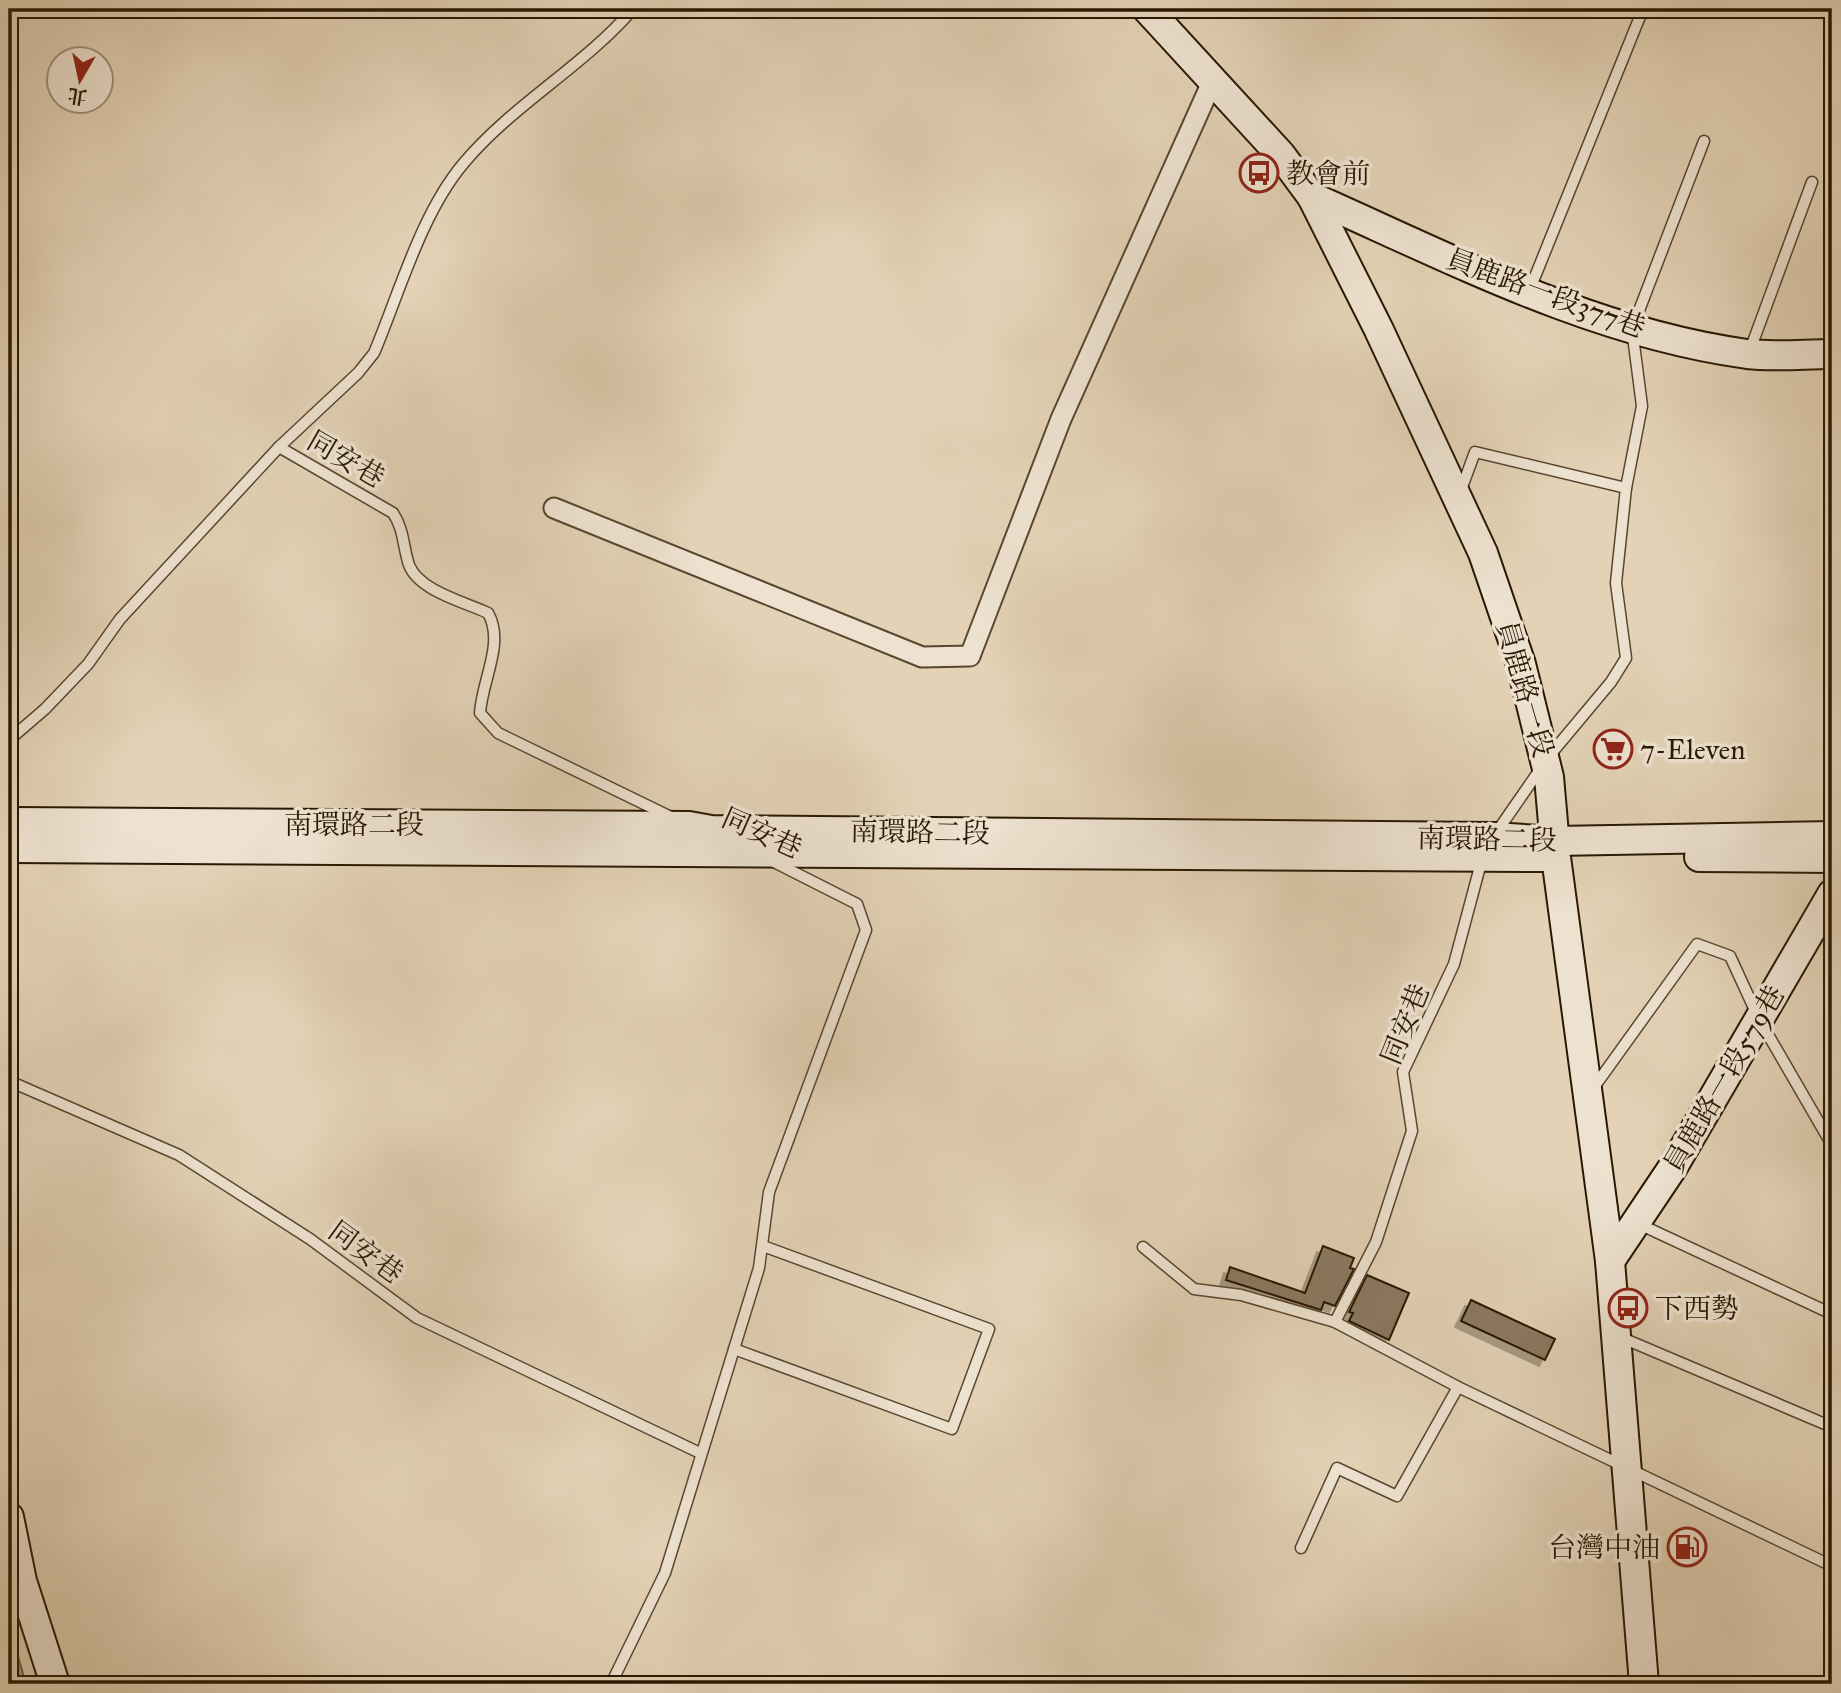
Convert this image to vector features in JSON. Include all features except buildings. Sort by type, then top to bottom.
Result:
[{"type":"street","name":"員鹿路一段","points":[[1147,9],[1281,155],[1312,197],[1378,328],[1483,553],[1521,664],[1545,760],[1590,1094],[1618,1336],[1644,1684]]},
{"type":"street","points":[[554,508],[922,657],[970,656],[1061,419],[1213,80]]},
{"type":"street","name":"員鹿路一段377巷","points":[[1312,197],[1528,293],[1632,329],[1748,354],[1832,354]]},
{"type":"street","name":"南環路二段","points":[[9,822],[689,826],[711,830],[1832,858]]},
{"type":"street","name":"南環路二段","points":[[1555,849],[1832,836]]},
{"type":"street","name":"南環路二段","points":[[9,848],[754,852],[1488,848]]},
{"type":"street","name":"員鹿路一段579巷","points":[[1610,1261],[1638,1223],[1832,894]]},
{"type":"street","points":[[9,1517],[22,1581],[55,1684]]},
{"type":"lane","name":"同安巷","points":[[9,740],[45,709],[88,664],[120,619],[279,447],[358,373],[374,354],[438,201],[463,164],[517,110],[618,26],[633,9]]},
{"type":"lane","points":[[1528,293],[1643,9]]},
{"type":"lane","points":[[1632,329],[1704,141]]},
{"type":"lane","points":[[1748,354],[1812,182]]},
{"type":"lane","name":"同安巷","points":[[1335,1322],[1376,1242],[1412,1131],[1403,1072],[1454,964],[1488,848],[1545,760],[1611,682],[1626,657],[1616,583],[1626,488],[1642,406],[1632,329]]},
{"type":"lane","name":"同安巷","points":[[279,447],[393,513],[400,522],[410,567],[419,581],[488,613],[497,636],[482,693],[480,713],[498,733],[689,826],[754,852],[857,904],[866,930],[769,1192],[760,1268],[700,1453],[665,1573],[611,1684]]},
{"type":"lane","points":[[1457,499],[1475,452],[1626,488]]},
{"type":"lane","points":[[1590,1094],[1697,944],[1730,956],[1759,1020],[1832,1146]]},
{"type":"lane","name":"同安巷","points":[[9,1081],[179,1155],[310,1239],[417,1318],[700,1453]]},
{"type":"lane","points":[[1638,1223],[1832,1314]]},
{"type":"lane","points":[[734,1349],[952,1429],[989,1329],[763,1246]]},
{"type":"lane","points":[[1143,1247],[1194,1289],[1241,1296],[1335,1322],[1458,1387],[1832,1566]]},
{"type":"lane","points":[[1618,1336],[1832,1427]]},
{"type":"lane","points":[[1301,1548],[1337,1468],[1397,1496],[1458,1387]]},
{"type":"shaded area","points":[[9,1625],[26,1684],[9,1684]]},
{"type":"place","name":"教會前","points":[[1259,173]]},
{"type":"place","name":"7-Eleven","points":[[1613,749]]},
{"type":"place","name":"下西勢","points":[[1628,1308]]},
{"type":"place","name":"台灣中油","points":[[1687,1547]]}]
